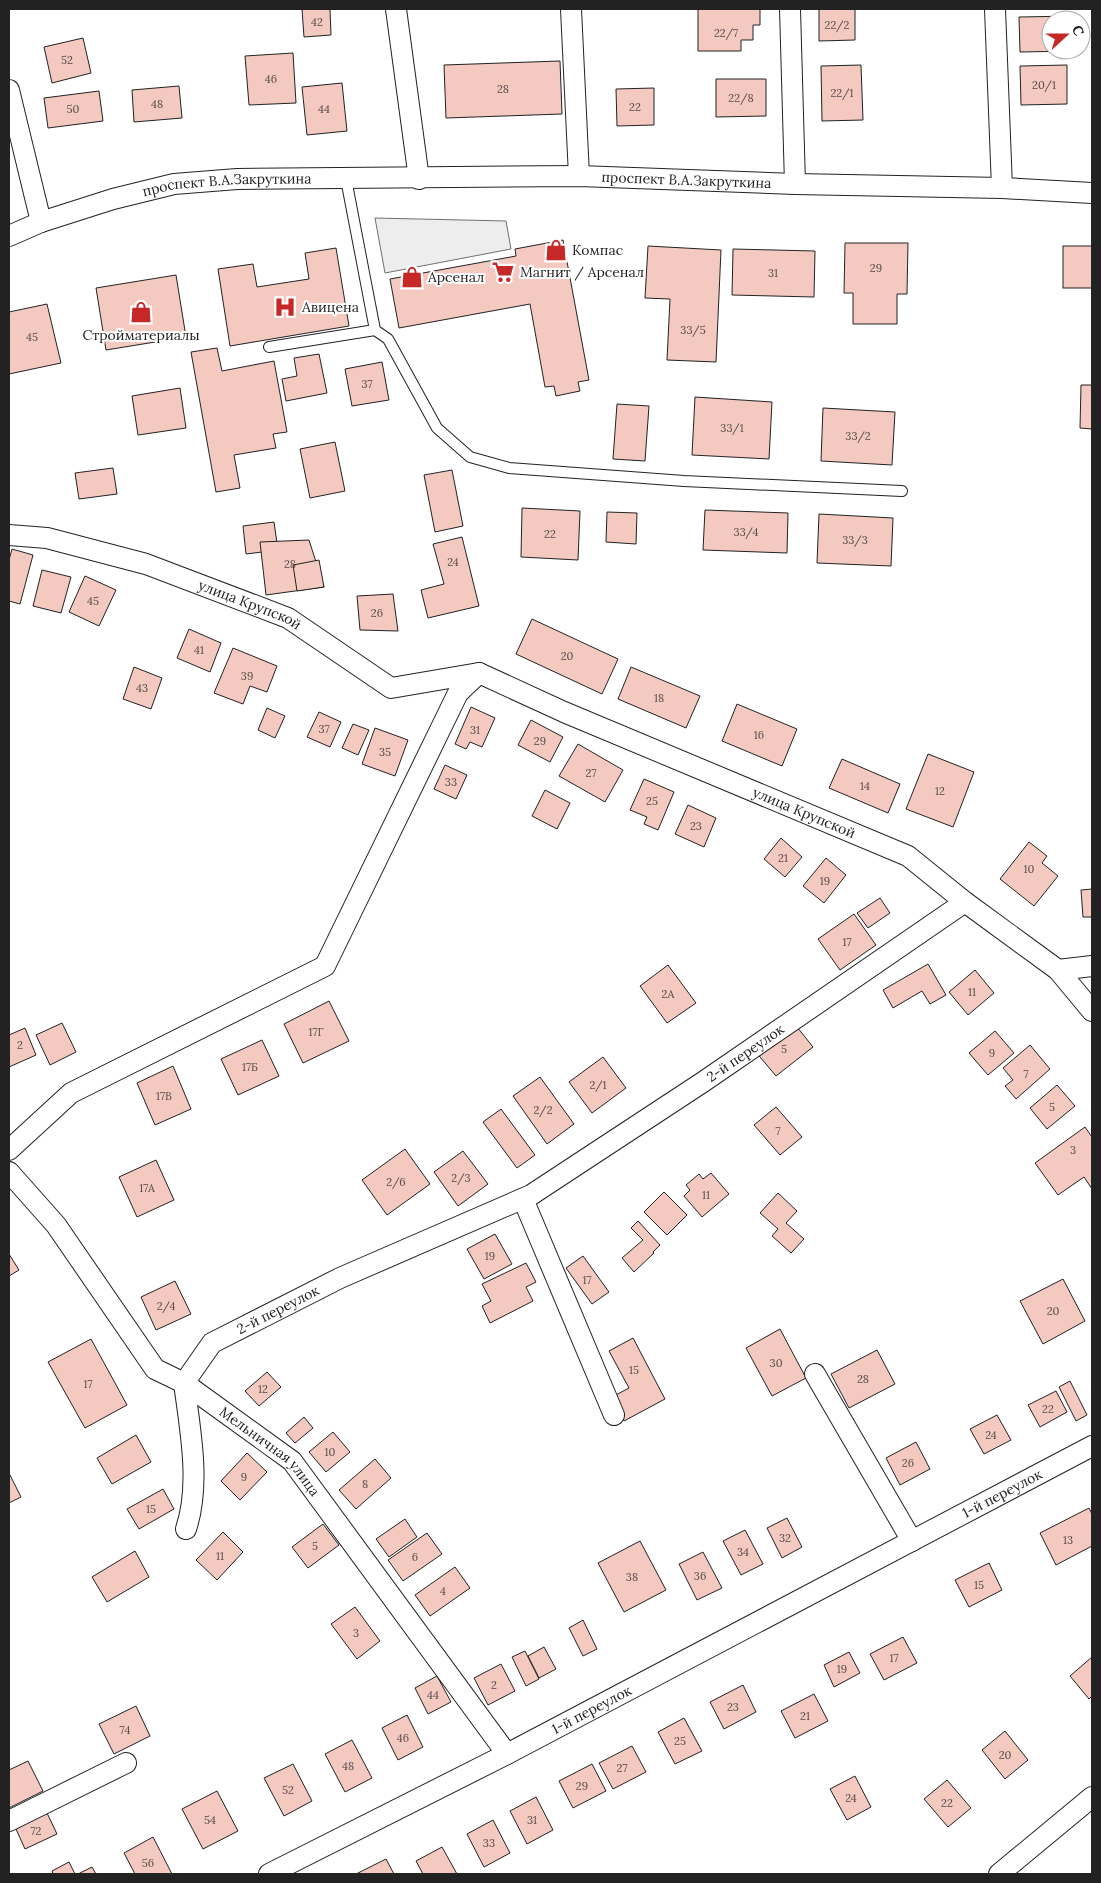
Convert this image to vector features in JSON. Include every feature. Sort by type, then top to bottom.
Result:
[{"type":"street","points":[[396,9],[419,178]]},
{"type":"street","points":[[571,9],[579,176]]},
{"type":"street","points":[[790,9],[795,184]]},
{"type":"street","points":[[995,9],[1002,188]]},
{"type":"street","points":[[9,90],[40,222]]},
{"type":"street","name":"проспект В.А.Закруткина","points":[[9,236],[40,222],[113,199],[174,184],[237,179],[579,176],[795,184],[1002,188],[1092,193]]},
{"type":"street","name":"улица Крупской","points":[[9,534],[47,538],[146,564],[288,618],[391,688],[479,674],[564,712],[908,856],[965,902],[1058,970],[1092,1011]]},
{"type":"street","points":[[9,1150],[71,1093],[325,966],[458,693],[479,674]]},
{"type":"street","name":"2-й переулок","points":[[184,1383],[212,1343],[340,1278],[531,1195],[703,1082],[965,902]]},
{"type":"street","points":[[1058,970],[1092,966]]},
{"type":"street","name":"Мельничная улица","points":[[9,1172],[56,1225],[155,1369],[184,1383],[292,1461],[507,1754]]},
{"type":"street","points":[[523,1199],[614,1415]]},
{"type":"street","points":[[815,1374],[912,1541]]},
{"type":"street","points":[[184,1383],[194,1456],[191,1515],[186,1529]]},
{"type":"street","name":"1-й переулок","points":[[269,1874],[507,1754],[1092,1446]]},
{"type":"street","points":[[9,1821],[126,1763]]},
{"type":"street","points":[[999,1874],[1092,1797]]},
{"type":"lane","points":[[346,179],[374,330]]},
{"type":"lane","points":[[269,347],[374,330],[388,339],[437,428],[470,457],[509,468],[684,481],[902,491]]},
{"type":"shaded area","points":[[375,218],[506,221],[511,249],[385,273]]},
{"type":"building","points":[[302,9],[330,9],[331,35],[304,37]]},
{"type":"building","points":[[698,9],[760,9],[760,25],[753,25],[753,40],[741,40],[741,51],[698,51]]},
{"type":"building","points":[[819,9],[855,9],[855,40],[819,41]]},
{"type":"building","points":[[1019,17],[1041,17],[1041,52],[1020,52]]},
{"type":"building","points":[[83,38],[91,73],[52,83],[44,47]]},
{"type":"building","points":[[293,53],[296,103],[249,105],[245,56]]},
{"type":"building","points":[[560,61],[562,114],[446,118],[444,65]]},
{"type":"building","points":[[861,65],[863,120],[822,121],[821,66]]},
{"type":"building","points":[[1067,65],[1067,104],[1021,105],[1020,66]]},
{"type":"building","points":[[716,79],[766,79],[766,116],[716,117]]},
{"type":"building","points":[[342,83],[347,131],[307,135],[302,87]]},
{"type":"building","points":[[179,86],[182,118],[134,122],[132,90]]},
{"type":"building","points":[[654,88],[654,125],[617,126],[616,89]]},
{"type":"building","points":[[99,91],[103,121],[48,128],[44,98]]},
{"type":"building","points":[[563,240],[589,380],[578,382],[580,391],[556,396],[554,386],[545,387],[530,304],[399,328],[390,279],[516,256],[515,249]]},
{"type":"building","points":[[845,243],[908,243],[907,294],[897,294],[897,324],[853,324],[853,293],[844,293]]},
{"type":"building","points":[[648,246],[721,250],[716,362],[667,360],[670,299],[645,298]]},
{"type":"building","points":[[1063,246],[1092,246],[1092,288],[1063,288]]},
{"type":"building","name":"Авицена","points":[[336,248],[349,326],[230,346],[218,269],[253,264],[257,287],[309,279],[305,253]]},
{"type":"building","points":[[733,249],[815,251],[814,297],[732,295]]},
{"type":"building","name":"Стройматериалы","points":[[176,275],[186,337],[106,350],[96,288]]},
{"type":"building","points":[[47,304],[61,363],[9,374],[9,312]]},
{"type":"building","points":[[217,348],[222,371],[274,361],[287,432],[273,434],[276,448],[234,455],[240,488],[216,492],[191,352]]},
{"type":"building","points":[[319,354],[327,393],[286,401],[282,379],[297,376],[294,358]]},
{"type":"building","points":[[382,362],[389,400],[352,406],[345,369]]},
{"type":"building","points":[[1081,385],[1092,385],[1092,429],[1080,428]]},
{"type":"building","points":[[180,388],[186,428],[138,435],[132,396]]},
{"type":"building","points":[[695,397],[772,402],[769,459],[692,455]]},
{"type":"building","points":[[617,404],[649,406],[645,461],[613,459]]},
{"type":"building","points":[[823,408],[895,412],[892,465],[821,461]]},
{"type":"building","points":[[335,442],[345,491],[310,498],[300,449]]},
{"type":"building","points":[[113,468],[117,494],[79,499],[75,473]]},
{"type":"building","points":[[452,470],[463,526],[435,532],[424,475]]},
{"type":"building","points":[[522,508],[580,511],[578,560],[521,557]]},
{"type":"building","points":[[705,510],[788,513],[787,553],[703,550]]},
{"type":"building","points":[[607,512],[637,513],[636,544],[606,542]]},
{"type":"building","points":[[819,514],[893,518],[891,566],[817,563]]},
{"type":"building","points":[[274,522],[278,550],[246,554],[243,526]]},
{"type":"building","points":[[462,537],[479,606],[428,618],[421,590],[444,584],[433,544]]},
{"type":"building","points":[[309,540],[324,587],[266,595],[260,542]]},
{"type":"building","points":[[12,549],[33,555],[20,604],[9,601],[9,560]]},
{"type":"building","points":[[319,560],[324,587],[297,591],[293,565]]},
{"type":"building","points":[[42,570],[71,577],[61,613],[33,606]]},
{"type":"building","points":[[85,576],[116,590],[99,626],[69,612]]},
{"type":"building","points":[[393,594],[398,631],[360,630],[357,596]]},
{"type":"building","points":[[532,619],[618,659],[602,694],[516,654]]},
{"type":"building","points":[[189,629],[221,643],[210,672],[177,658]]},
{"type":"building","points":[[233,648],[277,666],[267,692],[250,686],[243,704],[214,693]]},
{"type":"building","points":[[134,667],[162,678],[151,709],[123,699]]},
{"type":"building","points":[[631,667],[700,696],[686,728],[618,699]]},
{"type":"building","points":[[737,704],[797,729],[782,766],[722,741]]},
{"type":"building","points":[[471,707],[495,718],[482,747],[470,742],[466,749],[455,744]]},
{"type":"building","points":[[267,708],[285,716],[275,738],[258,730]]},
{"type":"building","points":[[319,712],[341,722],[330,747],[307,737]]},
{"type":"building","points":[[531,720],[563,737],[550,762],[518,745]]},
{"type":"building","points":[[353,724],[369,730],[358,755],[342,748]]},
{"type":"building","points":[[375,728],[408,740],[395,776],[362,764]]},
{"type":"building","points":[[578,744],[623,770],[605,802],[559,776]]},
{"type":"building","points":[[928,754],[974,772],[953,827],[906,809]]},
{"type":"building","points":[[842,759],[900,784],[888,813],[829,788]]},
{"type":"building","points":[[445,765],[467,775],[456,799],[434,789]]},
{"type":"building","points":[[644,779],[674,792],[658,830],[644,824],[647,817],[630,810]]},
{"type":"building","points":[[545,790],[570,803],[557,829],[532,816]]},
{"type":"building","points":[[688,805],[716,818],[704,847],[675,834]]},
{"type":"building","points":[[781,838],[802,857],[785,877],[764,859]]},
{"type":"building","points":[[1029,842],[1047,856],[1042,863],[1058,876],[1034,906],[1000,879]]},
{"type":"building","points":[[826,858],[846,875],[824,903],[803,886]]},
{"type":"building","points":[[1092,889],[1092,917],[1083,917],[1081,890]]},
{"type":"building","points":[[880,898],[890,913],[868,928],[857,913]]},
{"type":"building","points":[[854,914],[876,945],[840,970],[818,939]]},
{"type":"building","points":[[928,964],[946,995],[930,1004],[922,991],[893,1008],[883,990]]},
{"type":"building","points":[[668,965],[696,1003],[667,1023],[640,986]]},
{"type":"building","points":[[975,970],[994,993],[968,1015],[949,992]]},
{"type":"building","points":[[329,1001],[349,1041],[303,1063],[284,1024]]},
{"type":"building","points":[[793,1022],[813,1047],[776,1076],[755,1051]]},
{"type":"building","points":[[62,1023],[76,1052],[50,1065],[36,1035]]},
{"type":"building","points":[[25,1028],[36,1055],[9,1067],[9,1035]]},
{"type":"building","points":[[995,1031],[1014,1053],[988,1075],[969,1053]]},
{"type":"building","points":[[262,1040],[279,1076],[238,1095],[221,1059]]},
{"type":"building","points":[[1030,1045],[1050,1069],[1016,1099],[1005,1086],[1013,1080],[1003,1068]]},
{"type":"building","points":[[603,1057],[626,1088],[592,1113],[569,1082]]},
{"type":"building","points":[[173,1066],[191,1109],[155,1125],[137,1083]]},
{"type":"building","points":[[540,1077],[574,1124],[547,1144],[513,1096]]},
{"type":"building","points":[[1057,1085],[1075,1106],[1047,1129],[1030,1108]]},
{"type":"building","points":[[776,1107],[802,1137],[780,1155],[754,1125]]},
{"type":"building","points":[[501,1109],[535,1155],[517,1168],[483,1122]]},
{"type":"building","points":[[1085,1127],[1092,1137],[1092,1189],[1084,1177],[1058,1195],[1035,1163]]},
{"type":"building","points":[[405,1149],[430,1184],[387,1215],[362,1180]]},
{"type":"building","points":[[463,1151],[488,1184],[458,1206],[434,1172]]},
{"type":"building","points":[[156,1160],[174,1200],[137,1217],[119,1177]]},
{"type":"building","points":[[711,1173],[729,1194],[702,1217],[684,1196],[690,1190],[686,1185],[699,1174],[703,1179]]},
{"type":"building","points":[[664,1192],[687,1215],[667,1235],[644,1212]]},
{"type":"building","points":[[778,1193],[797,1211],[786,1223],[804,1239],[791,1253],[772,1236],[778,1229],[760,1213]]},
{"type":"building","points":[[638,1221],[660,1245],[634,1272],[622,1258],[643,1240],[631,1228]]},
{"type":"building","points":[[495,1234],[512,1264],[484,1279],[467,1249]]},
{"type":"building","points":[[9,1254],[19,1270],[9,1276]]},
{"type":"building","points":[[583,1256],[609,1292],[592,1304],[566,1268]]},
{"type":"building","points":[[526,1263],[536,1282],[526,1287],[533,1301],[490,1323],[482,1306],[491,1301],[482,1284]]},
{"type":"building","points":[[1063,1279],[1085,1321],[1043,1344],[1020,1301]]},
{"type":"building","points":[[175,1281],[191,1314],[156,1330],[141,1297]]},
{"type":"building","points":[[780,1329],[806,1378],[772,1396],[746,1348]]},
{"type":"building","points":[[633,1338],[665,1399],[624,1421],[612,1397],[629,1388],[609,1351]]},
{"type":"building","points":[[91,1339],[127,1405],[85,1428],[48,1362]]},
{"type":"building","points":[[877,1350],[895,1384],[849,1408],[831,1374]]},
{"type":"building","points":[[267,1372],[281,1387],[259,1406],[245,1391]]},
{"type":"building","points":[[1070,1381],[1087,1415],[1076,1421],[1059,1387]]},
{"type":"building","points":[[1056,1391],[1067,1412],[1040,1427],[1028,1405]]},
{"type":"building","points":[[997,1415],[1011,1440],[984,1454],[970,1429]]},
{"type":"building","points":[[304,1417],[313,1428],[295,1443],[286,1433]]},
{"type":"building","points":[[333,1432],[350,1452],[326,1472],[309,1452]]},
{"type":"building","points":[[136,1435],[151,1462],[112,1484],[97,1458]]},
{"type":"building","points":[[916,1442],[930,1469],[900,1485],[886,1458]]},
{"type":"building","points":[[247,1453],[267,1472],[240,1500],[221,1481]]},
{"type":"building","points":[[375,1459],[391,1478],[356,1509],[339,1490]]},
{"type":"building","points":[[9,1476],[21,1497],[9,1503]]},
{"type":"building","points":[[163,1489],[174,1509],[139,1529],[127,1509]]},
{"type":"building","points":[[1089,1508],[1092,1514],[1092,1546],[1056,1565],[1040,1533]]},
{"type":"building","points":[[787,1518],[802,1547],[782,1558],[767,1528]]},
{"type":"building","points":[[405,1519],[417,1537],[389,1557],[376,1539]]},
{"type":"building","points":[[323,1524],[339,1545],[308,1568],[292,1547]]},
{"type":"building","points":[[745,1530],[763,1564],[741,1575],[723,1541]]},
{"type":"building","points":[[223,1532],[243,1552],[217,1580],[196,1560]]},
{"type":"building","points":[[427,1533],[442,1554],[403,1581],[388,1560]]},
{"type":"building","points":[[640,1541],[666,1590],[624,1612],[598,1563]]},
{"type":"building","points":[[135,1551],[149,1577],[107,1602],[92,1577]]},
{"type":"building","points":[[703,1552],[722,1588],[697,1600],[679,1564]]},
{"type":"building","points":[[989,1563],[1002,1590],[969,1607],[955,1580]]},
{"type":"building","points":[[455,1567],[470,1588],[430,1616],[415,1595]]},
{"type":"building","points":[[355,1607],[380,1641],[357,1659],[331,1624]]},
{"type":"building","points":[[583,1620],[597,1649],[583,1656],[569,1628]]},
{"type":"building","points":[[903,1637],[917,1663],[884,1680],[870,1654]]},
{"type":"building","points":[[544,1647],[556,1669],[539,1678],[528,1656]]},
{"type":"building","points":[[525,1651],[539,1679],[526,1686],[512,1657]]},
{"type":"building","points":[[849,1652],[860,1673],[834,1687],[824,1665]]},
{"type":"building","points":[[1092,1657],[1092,1696],[1089,1699],[1070,1676]]},
{"type":"building","points":[[501,1664],[515,1691],[488,1705],[474,1678]]},
{"type":"building","points":[[437,1676],[451,1702],[428,1714],[415,1688]]},
{"type":"building","points":[[743,1685],[756,1712],[724,1729],[710,1702]]},
{"type":"building","points":[[814,1694],[828,1721],[795,1738],[781,1711]]},
{"type":"building","points":[[136,1706],[150,1736],[114,1754],[99,1724]]},
{"type":"building","points":[[407,1715],[423,1747],[398,1760],[382,1728]]},
{"type":"building","points":[[684,1718],[702,1751],[675,1764],[658,1732]]},
{"type":"building","points":[[1005,1731],[1028,1760],[1005,1779],[982,1750]]},
{"type":"building","points":[[352,1740],[372,1778],[345,1792],[325,1754]]},
{"type":"building","points":[[632,1746],[646,1772],[613,1789],[599,1763]]},
{"type":"building","points":[[28,1761],[43,1791],[9,1808],[9,1770]]},
{"type":"building","points":[[293,1764],[312,1801],[284,1816],[264,1778]]},
{"type":"building","points":[[592,1764],[606,1791],[573,1808],[559,1781]]},
{"type":"building","points":[[855,1776],[871,1807],[847,1820],[830,1789]]},
{"type":"building","points":[[947,1780],[971,1808],[948,1827],[924,1799]]},
{"type":"building","points":[[217,1791],[238,1831],[203,1849],[182,1809]]},
{"type":"building","points":[[536,1797],[553,1830],[527,1844],[510,1811]]},
{"type":"building","points":[[47,1813],[57,1834],[25,1849],[16,1829]]},
{"type":"building","points":[[493,1820],[510,1853],[484,1867],[467,1834]]},
{"type":"building","points":[[153,1837],[172,1874],[135,1874],[124,1853]]},
{"type":"building","points":[[442,1847],[457,1874],[423,1874],[416,1861]]},
{"type":"building","points":[[386,1859],[394,1874],[356,1874]]},
{"type":"building","points":[[69,1862],[75,1874],[53,1874],[52,1871]]},
{"type":"building","points":[[92,1867],[96,1874],[78,1874]]},
{"type":"place","name":"Компас","points":[[556,250]]},
{"type":"place","name":"Магнит / Арсенал","points":[[503,272]]},
{"type":"place","name":"Арсенал","points":[[412,277]]},
{"type":"place","name":"Авицена","points":[[285,307]]},
{"type":"place","name":"Стройматериалы","points":[[141,312]]}]
